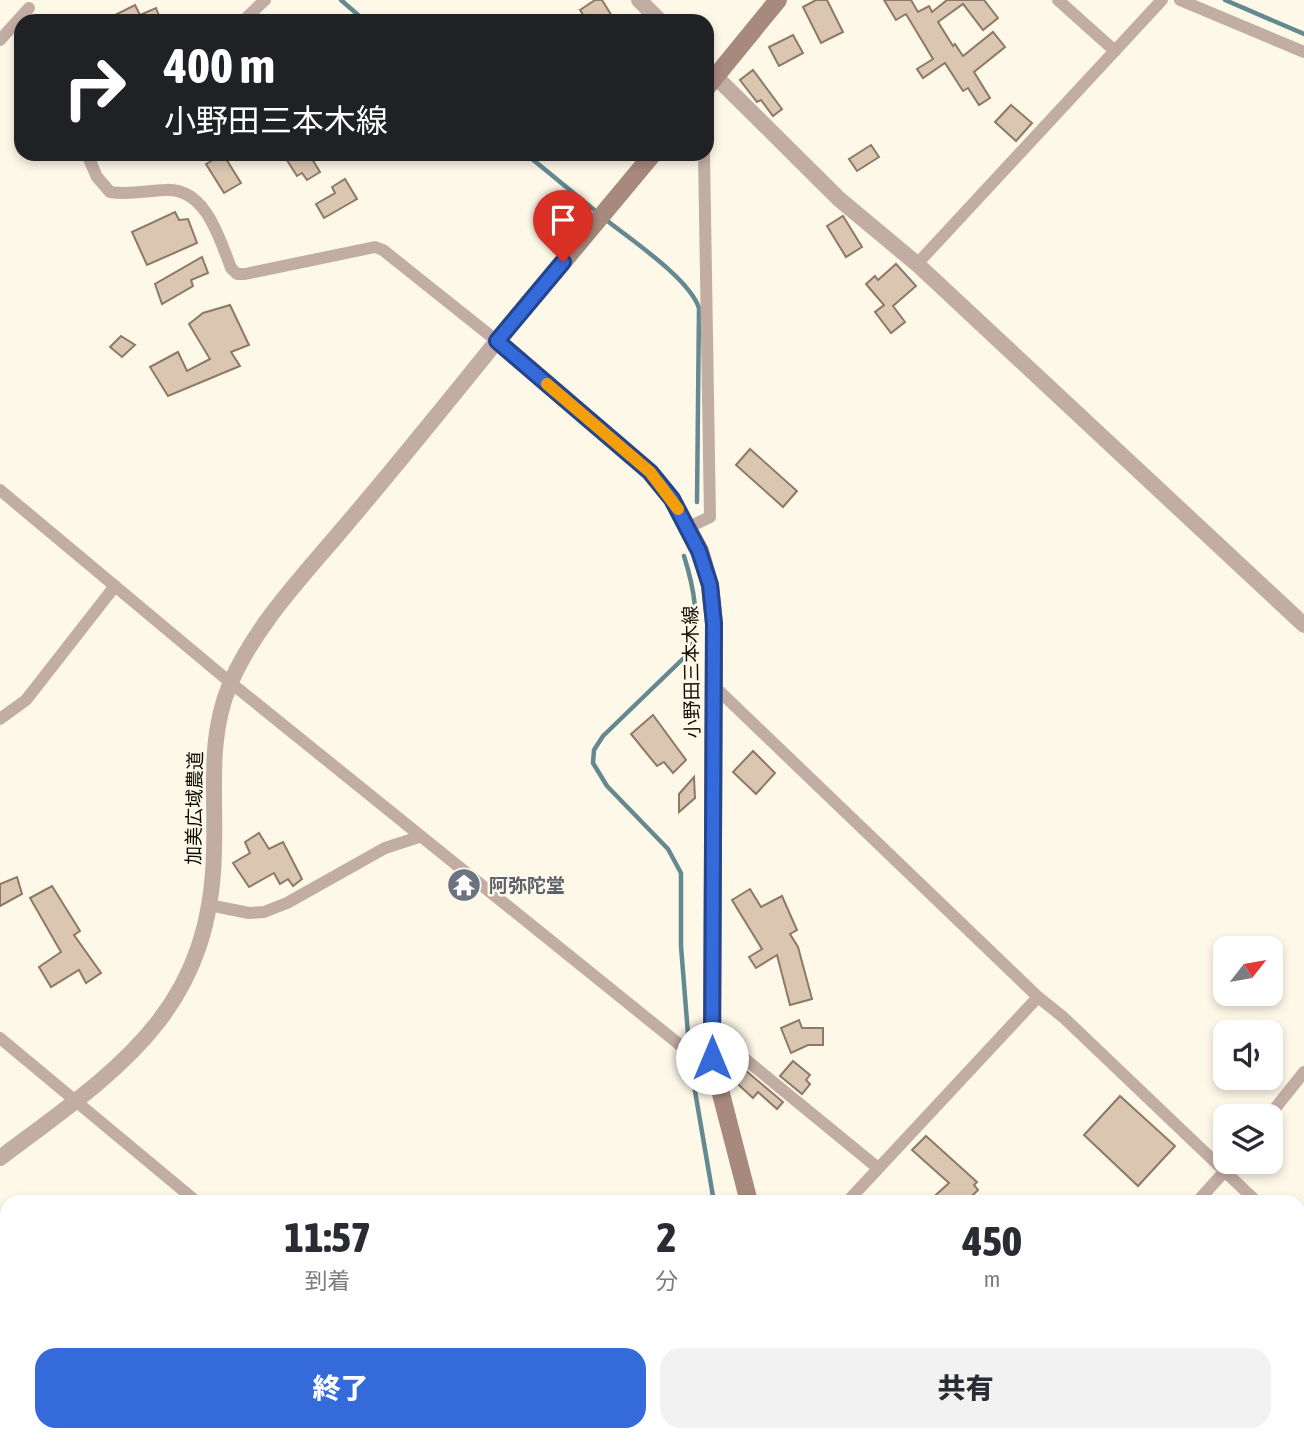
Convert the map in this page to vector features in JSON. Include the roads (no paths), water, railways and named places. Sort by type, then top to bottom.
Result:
[{"type":"main road","points":[[714,72],[778,0]]},
{"type":"main road","points":[[497,341],[647,161]]},
{"type":"main road","name":"小野田三本木線","points":[[497,341],[650,472],[672,499],[689,527],[710,585],[714,624],[712,1059],[747,1195]]},
{"type":"street","points":[[250,14],[265,0]]},
{"type":"street","points":[[639,0],[653,14]]},
{"type":"street","points":[[1058,0],[1115,51]]},
{"type":"street","points":[[917,264],[1162,0]]},
{"type":"street","points":[[1180,0],[1304,52]]},
{"type":"street","points":[[0,40],[14,22]]},
{"type":"street","points":[[714,81],[839,199],[917,264],[1304,625]]},
{"type":"street","points":[[89,161],[97,177],[110,192],[127,195],[176,190],[192,197],[206,213],[237,274],[375,247],[383,250],[497,341]]},
{"type":"street","points":[[689,527],[710,517],[704,161]]},
{"type":"street","name":"加美広域農道","points":[[0,1158],[120,1065],[160,1020],[182,987],[201,942],[214,887],[213,773],[216,731],[231,683],[242,660],[275,610],[497,341]]},
{"type":"street","points":[[0,490],[419,837],[685,1049],[701,1059],[712,1059]]},
{"type":"street","points":[[0,719],[26,700],[114,586]]},
{"type":"street","points":[[713,685],[1038,997],[1213,1155]]},
{"type":"street","points":[[209,905],[249,913],[264,912],[287,903],[386,848],[419,837]]},
{"type":"street","points":[[853,1195],[1038,997]]},
{"type":"street","points":[[712,1032],[878,1168]]},
{"type":"street","points":[[0,1038],[188,1195]]},
{"type":"street","points":[[1279,1104],[1304,1072]]},
{"type":"street","points":[[1203,1195],[1223,1174]]},
{"type":"street","points":[[1235,1174],[1251,1195]]},
{"type":"waterway","points":[[341,0],[357,14]]},
{"type":"waterway","points":[[1225,0],[1304,34]]},
{"type":"waterway","points":[[535,161],[598,213]]},
{"type":"waterway","points":[[605,219],[672,272],[684,284],[699,308],[697,502]]},
{"type":"waterway","points":[[684,556],[695,604],[691,651],[603,736],[594,750],[593,763],[607,786],[668,849],[681,873],[681,946],[689,1047]]},
{"type":"waterway","points":[[689,1056],[713,1195]]},
{"type":"place","name":"阿弥陀堂","points":[[464,885]]}]
